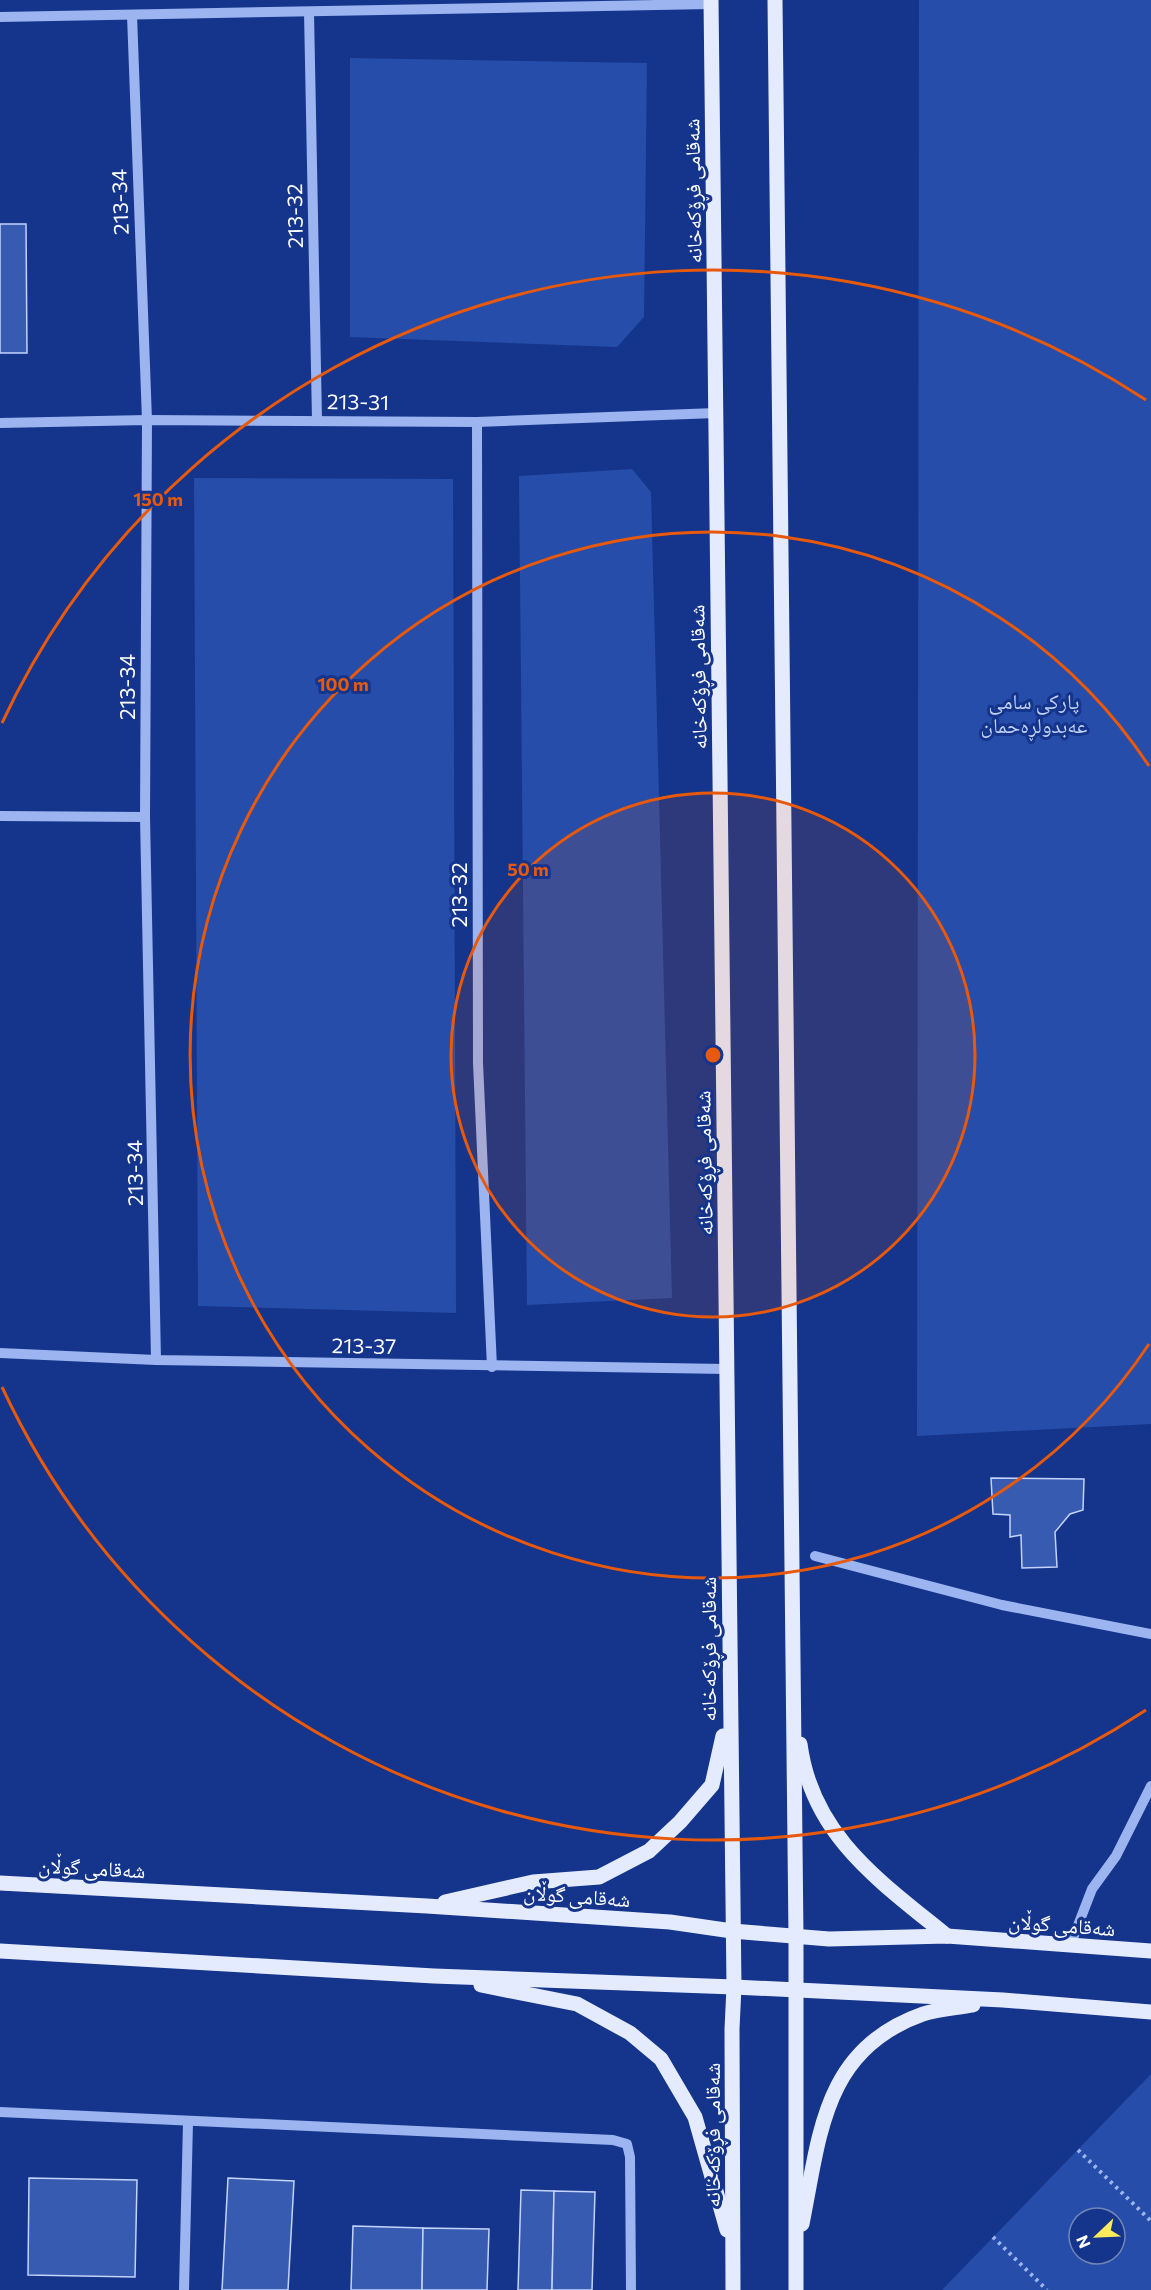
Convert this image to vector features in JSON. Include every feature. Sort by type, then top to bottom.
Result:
[{"type":"main road","points":[[775,0],[796,1936],[794,1990],[796,2290]]},
{"type":"main road","name":"شەقامی فڕۆکەخانە","points":[[711,2],[729,1713],[734,1987],[732,2290]]},
{"type":"main road","points":[[792,1686],[802,1760],[819,1805],[836,1835],[870,1873],[947,1936]]},
{"type":"main road","points":[[426,1906],[532,1882],[599,1877],[649,1851],[680,1822],[712,1785],[729,1713]]},
{"type":"main road","name":"شەقامی گوڵان","points":[[0,1883],[670,1922],[732,1931],[830,1939],[947,1936],[1151,1951]]},
{"type":"main road","points":[[0,1951],[434,1976],[1003,2000],[1151,2012]]},
{"type":"main road","points":[[434,1976],[577,2004],[630,2033],[661,2059],[695,2117],[732,2251]]},
{"type":"main road","points":[[796,2257],[819,2129],[846,2067],[881,2035],[924,2014],[1003,2000]]},
{"type":"street","points":[[0,17],[711,2]]},
{"type":"street","name":"213-32","points":[[309,12],[317,420]]},
{"type":"street","name":"213-34","points":[[132,15],[147,420],[145,817],[156,1360]]},
{"type":"street","name":"213-31","points":[[0,423],[147,420],[477,422],[716,413]]},
{"type":"street","name":"213-32","points":[[477,422],[478,1063],[492,1367]]},
{"type":"street","points":[[0,816],[145,817]]},
{"type":"street","name":"213-37","points":[[0,1353],[156,1360],[726,1369]]},
{"type":"street","points":[[815,1556],[1002,1605],[1151,1634]]},
{"type":"street","points":[[1070,1946],[1092,1889],[1116,1856],[1151,1786]]},
{"type":"street","points":[[0,2112],[614,2140],[627,2144],[630,2157],[631,2290]]},
{"type":"street","points":[[184,2290],[188,2122]]},
{"type":"path","points":[[1078,2150],[1151,2221]]},
{"type":"path","points":[[993,2237],[1047,2290]]},
{"type":"green space","name":"پارکی سامی عەبدولڕەحمان","points":[[919,0],[1151,0],[1151,1424],[917,1436]]},
{"type":"green space","points":[[350,58],[647,63],[644,317],[617,347],[350,337]]},
{"type":"green space","points":[[632,469],[651,492],[672,1298],[527,1305],[519,476]]},
{"type":"green space","points":[[194,478],[453,479],[456,1313],[198,1306]]},
{"type":"green space","points":[[1151,2074],[1151,2290],[942,2290]]},
{"type":"building","points":[[0,224],[26,224],[27,353],[0,353]]},
{"type":"building","points":[[991,1478],[1084,1479],[1083,1510],[1070,1514],[1055,1532],[1057,1567],[1022,1568],[1021,1535],[1010,1537],[1010,1515],[993,1514]]},
{"type":"building","points":[[29,2178],[137,2180],[135,2277],[28,2275]]},
{"type":"building","points":[[228,2178],[294,2181],[288,2290],[222,2290]]},
{"type":"building","points":[[521,2190],[554,2191],[552,2290],[518,2290]]},
{"type":"building","points":[[554,2191],[595,2192],[592,2290],[552,2290]]},
{"type":"building","points":[[353,2226],[423,2228],[422,2290],[351,2290]]},
{"type":"building","points":[[423,2228],[489,2229],[487,2290],[422,2290]]}]
